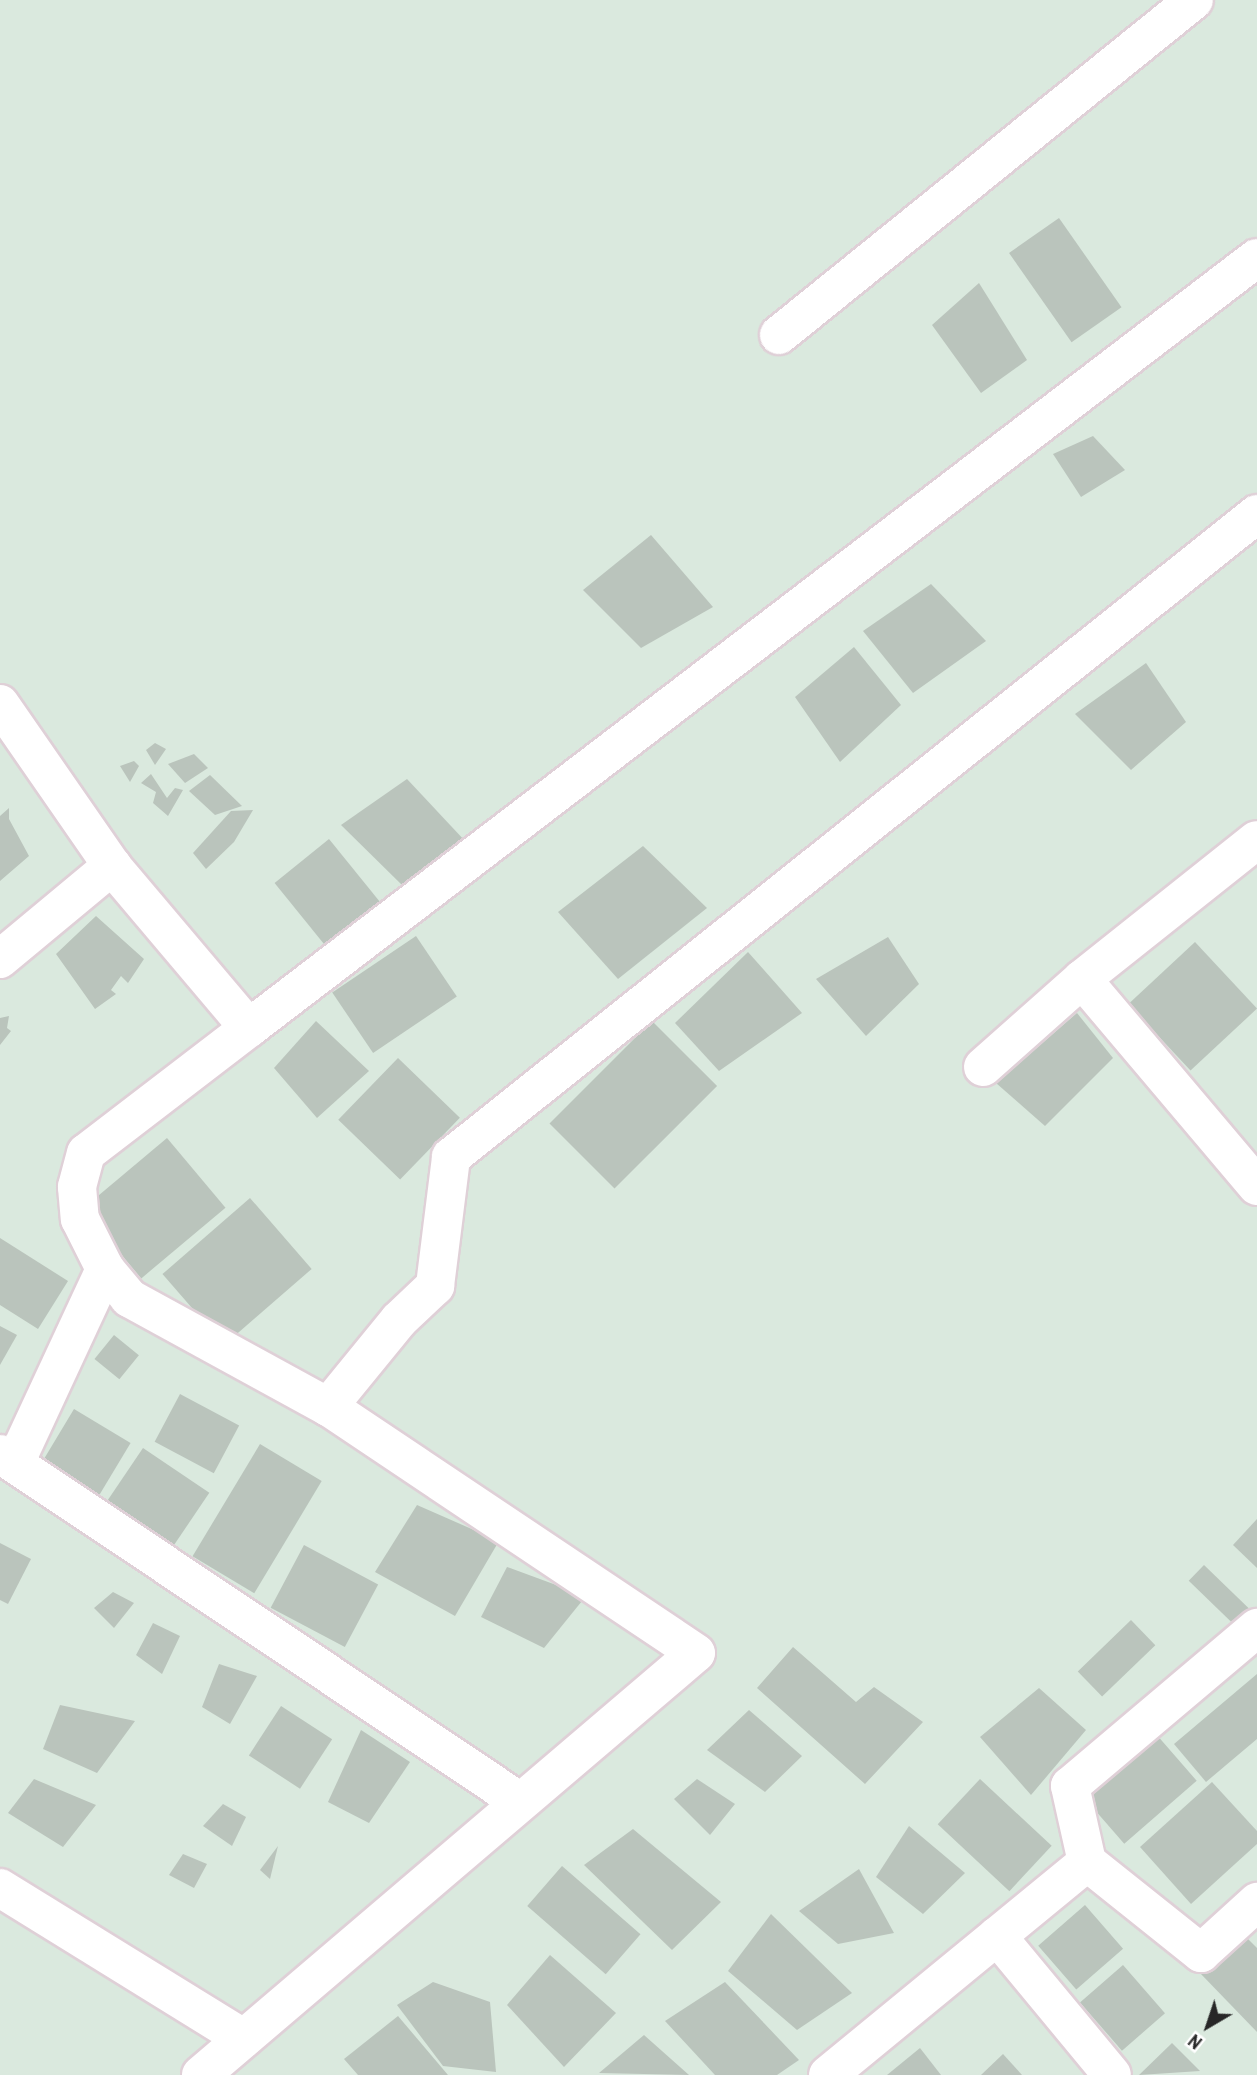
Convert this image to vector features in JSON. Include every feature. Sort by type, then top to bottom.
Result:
[{"type":"street","points":[[779,335],[1194,0]]},
{"type":"street","points":[[201,2075],[519,1801],[696,1653],[328,1407],[129,1298],[105,1269],[80,1219],[77,1187],[86,1153],[1257,258]]},
{"type":"street","points":[[328,1407],[399,1320],[435,1286],[451,1157],[1257,514]]},
{"type":"street","points":[[0,704],[112,866],[249,1028]]},
{"type":"street","points":[[983,1067],[1082,979],[1257,840]]},
{"type":"street","points":[[0,959],[112,866]]},
{"type":"street","points":[[1082,979],[1257,1186]]},
{"type":"street","points":[[105,1269],[7,1459],[519,1801]]},
{"type":"street","points":[[1257,1628],[1070,1786],[1087,1862],[1201,1953],[1257,1902]]},
{"type":"street","points":[[828,2075],[1087,1862]]},
{"type":"street","points":[[0,1888],[243,2038]]},
{"type":"street","points":[[997,1936],[1112,2075]]},
{"type":"building","points":[[1059,218],[1122,307],[1072,342],[1009,253]]},
{"type":"building","points":[[979,283],[1027,360],[981,393],[932,325]]},
{"type":"building","points":[[1093,436],[1125,470],[1081,497],[1053,454]]},
{"type":"building","points":[[651,535],[713,607],[641,648],[583,590]]},
{"type":"building","points":[[931,584],[986,641],[913,693],[863,631]]},
{"type":"building","points":[[854,647],[901,705],[840,762],[795,697]]},
{"type":"building","points":[[1146,663],[1186,722],[1131,770],[1075,714]]},
{"type":"building","points":[[155,743],[166,749],[155,765],[146,750]]},
{"type":"building","points":[[194,754],[208,768],[185,783],[168,764]]},
{"type":"building","points":[[134,761],[139,766],[130,782],[120,766]]},
{"type":"building","points":[[151,774],[167,798],[175,788],[183,790],[168,816],[153,803],[156,792],[141,783]]},
{"type":"building","points":[[210,775],[242,806],[215,815],[189,791]]},
{"type":"building","points":[[407,779],[466,842],[403,886],[341,825]]},
{"type":"building","points":[[9,808],[9,819],[29,856],[0,881],[0,816]]},
{"type":"building","points":[[253,810],[234,842],[206,869],[193,853],[231,811]]},
{"type":"building","points":[[329,839],[387,910],[332,955],[275,883]]},
{"type":"building","points":[[643,846],[707,908],[618,979],[558,912]]},
{"type":"building","points":[[96,916],[144,959],[128,983],[121,976],[111,990],[116,994],[95,1009],[56,954]]},
{"type":"building","points":[[416,936],[457,997],[373,1053],[332,992]]},
{"type":"building","points":[[888,937],[919,984],[866,1036],[816,979]]},
{"type":"building","points":[[1195,942],[1257,1009],[1191,1071],[1128,1004]]},
{"type":"building","points":[[748,952],[802,1013],[719,1071],[675,1023]]},
{"type":"building","points":[[1077,1013],[1113,1058],[1045,1126],[996,1083]]},
{"type":"building","points":[[9,1016],[7,1028],[11,1031],[0,1045],[0,1018]]},
{"type":"building","points":[[316,1021],[369,1071],[317,1118],[274,1068]]},
{"type":"building","points":[[652,1021],[717,1086],[615,1189],[549,1124]]},
{"type":"building","points":[[398,1058],[460,1118],[400,1180],[338,1120]]},
{"type":"building","points":[[167,1138],[225,1208],[141,1278],[83,1209]]},
{"type":"building","points":[[250,1198],[312,1269],[224,1345],[162,1274]]},
{"type":"building","points":[[0,1238],[68,1281],[38,1329],[0,1305]]},
{"type":"building","points":[[0,1326],[17,1335],[0,1365]]},
{"type":"building","points":[[114,1335],[139,1355],[119,1379],[94,1359]]},
{"type":"building","points":[[180,1394],[239,1425],[214,1473],[155,1442]]},
{"type":"building","points":[[74,1409],[131,1443],[98,1497],[42,1463]]},
{"type":"building","points":[[260,1444],[322,1481],[254,1593],[193,1556]]},
{"type":"building","points":[[143,1448],[209,1493],[171,1549],[105,1504]]},
{"type":"building","points":[[417,1505],[499,1541],[455,1616],[375,1572]]},
{"type":"building","points":[[1257,1519],[1257,1568],[1233,1545]]},
{"type":"building","points":[[0,1543],[31,1559],[8,1604],[0,1600]]},
{"type":"building","points":[[304,1545],[378,1584],[345,1647],[271,1608]]},
{"type":"building","points":[[1204,1565],[1257,1616],[1242,1632],[1189,1581]]},
{"type":"building","points":[[507,1567],[586,1596],[544,1648],[481,1617]]},
{"type":"building","points":[[113,1592],[134,1603],[114,1628],[94,1608]]},
{"type":"building","points":[[1131,1620],[1155,1645],[1102,1697],[1078,1671]]},
{"type":"building","points":[[153,1623],[180,1636],[162,1674],[136,1655]]},
{"type":"building","points":[[793,1647],[856,1702],[874,1687],[923,1722],[865,1784],[757,1688]]},
{"type":"building","points":[[219,1664],[257,1676],[230,1724],[202,1707]]},
{"type":"building","points":[[1257,1674],[1257,1739],[1206,1782],[1174,1744]]},
{"type":"building","points":[[1039,1688],[1086,1730],[1031,1795],[980,1737]]},
{"type":"building","points":[[60,1705],[135,1721],[97,1773],[43,1749]]},
{"type":"building","points":[[281,1706],[332,1739],[300,1789],[249,1755]]},
{"type":"building","points":[[749,1710],[802,1756],[765,1792],[707,1750]]},
{"type":"building","points":[[361,1730],[410,1762],[369,1823],[328,1802]]},
{"type":"building","points":[[1156,1734],[1197,1781],[1124,1844],[1084,1797]]},
{"type":"building","points":[[34,1779],[96,1805],[63,1847],[8,1813]]},
{"type":"building","points":[[697,1779],[735,1804],[710,1835],[674,1799]]},
{"type":"building","points":[[980,1779],[1052,1846],[1009,1891],[938,1824]]},
{"type":"building","points":[[1212,1782],[1257,1831],[1257,1844],[1191,1904],[1140,1847]]},
{"type":"building","points":[[223,1804],[246,1817],[232,1846],[203,1826]]},
{"type":"building","points":[[909,1826],[965,1873],[923,1914],[876,1877]]},
{"type":"building","points":[[633,1829],[721,1902],[672,1950],[584,1865]]},
{"type":"building","points":[[278,1846],[270,1879],[260,1870]]},
{"type":"building","points":[[183,1854],[207,1864],[194,1888],[169,1875]]},
{"type":"building","points":[[562,1866],[640,1934],[606,1974],[527,1906]]},
{"type":"building","points":[[859,1869],[894,1933],[838,1944],[799,1911]]},
{"type":"building","points":[[1085,1905],[1123,1949],[1076,1989],[1038,1946]]},
{"type":"building","points":[[771,1914],[852,1993],[797,2030],[728,1971]]},
{"type":"building","points":[[1242,1933],[1257,1948],[1257,2032],[1200,1973]]},
{"type":"building","points":[[550,1955],[616,2013],[564,2067],[507,2005]]},
{"type":"building","points":[[1123,1965],[1165,2013],[1122,2051],[1080,2002]]},
{"type":"building","points":[[433,1982],[490,2002],[496,2072],[443,2066],[397,2005]]},
{"type":"building","points":[[725,1982],[799,2060],[777,2075],[715,2075],[665,2021]]},
{"type":"building","points":[[398,2016],[448,2075],[358,2075],[344,2059]]},
{"type":"building","points":[[644,2035],[689,2075],[599,2073]]},
{"type":"building","points":[[1172,2043],[1200,2071],[1139,2075]]},
{"type":"building","points":[[920,2048],[941,2075],[887,2075]]},
{"type":"building","points":[[1003,2054],[1022,2075],[981,2075]]}]
